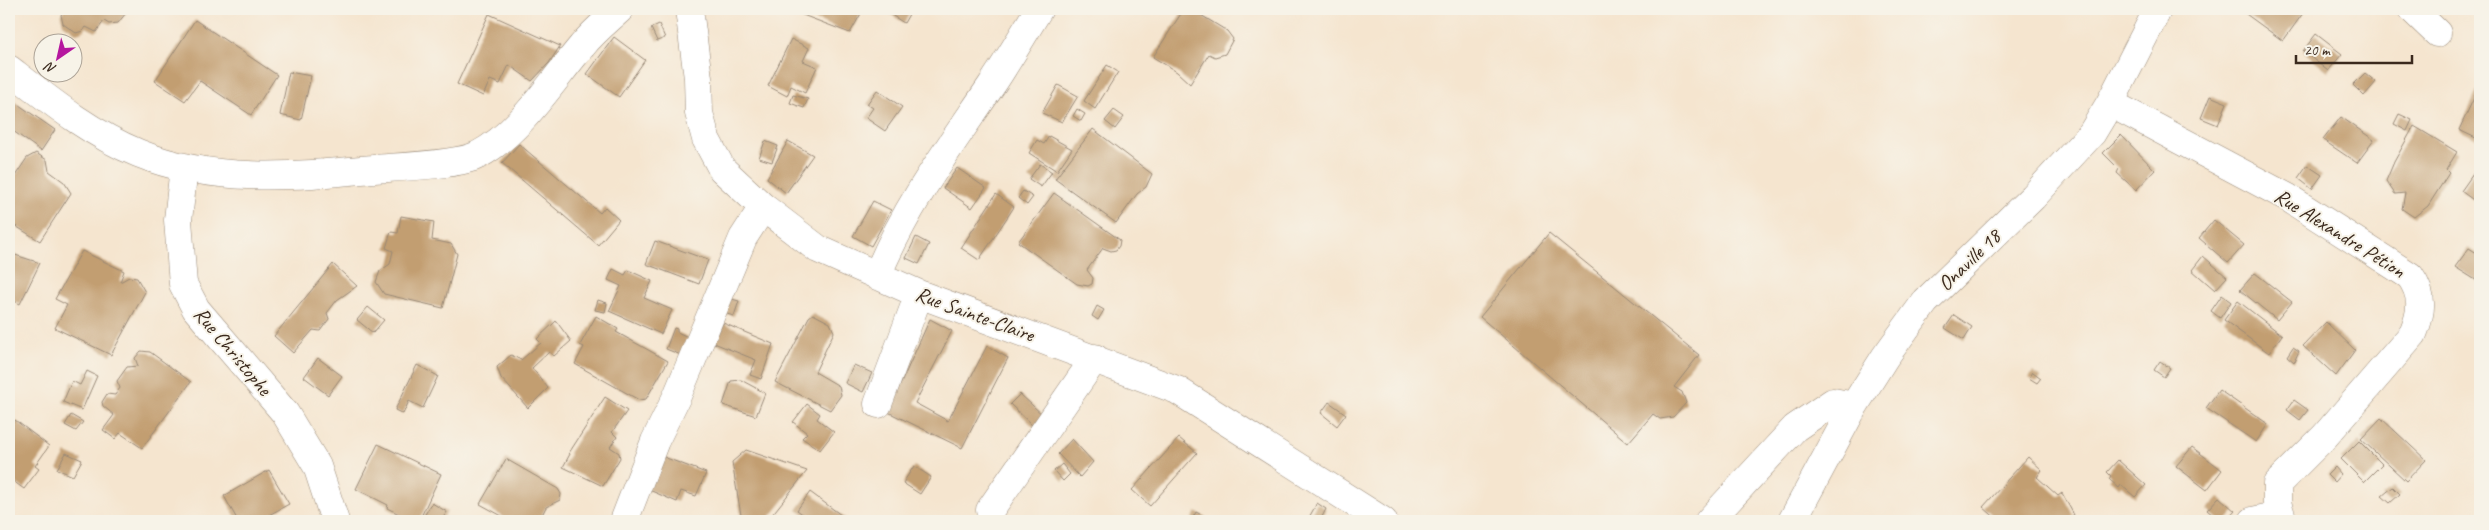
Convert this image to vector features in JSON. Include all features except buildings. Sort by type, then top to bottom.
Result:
[{"type":"street","points":[[9,69],[91,128],[138,153],[184,167],[263,176],[396,168],[476,156],[489,149],[530,111],[583,44],[620,9]]},
{"type":"street","name":"Rue Sainte-Claire","points":[[689,9],[698,78],[699,113],[706,139],[722,169],[763,207],[818,250],[919,294],[1177,390],[1384,521]]},
{"type":"street","points":[[877,276],[886,254],[927,177],[992,85],[1039,9]]},
{"type":"street","name":"Onaville 18","points":[[1792,521],[1854,406],[1885,357],[1925,302],[2033,197],[2092,133],[2110,103],[2158,9]]},
{"type":"street","points":[[2412,9],[2437,33]]},
{"type":"street","name":"Rue Alexandre Pétion","points":[[2110,103],[2287,197],[2410,276],[2417,286],[2421,300],[2420,316],[2413,334],[2325,436],[2277,484],[2277,503],[2282,518]]},
{"type":"street","name":"Rue Christophe","points":[[184,167],[178,220],[183,284],[196,309],[285,413],[317,466],[335,521]]},
{"type":"street","points":[[624,521],[655,441],[677,396],[743,238],[763,207]]},
{"type":"street","points":[[878,404],[919,294]]},
{"type":"street","points":[[990,510],[1095,358]]},
{"type":"street","points":[[1709,521],[1795,428],[1833,402],[1854,406]]},
{"type":"street","points":[[2253,521],[2282,518]]}]
